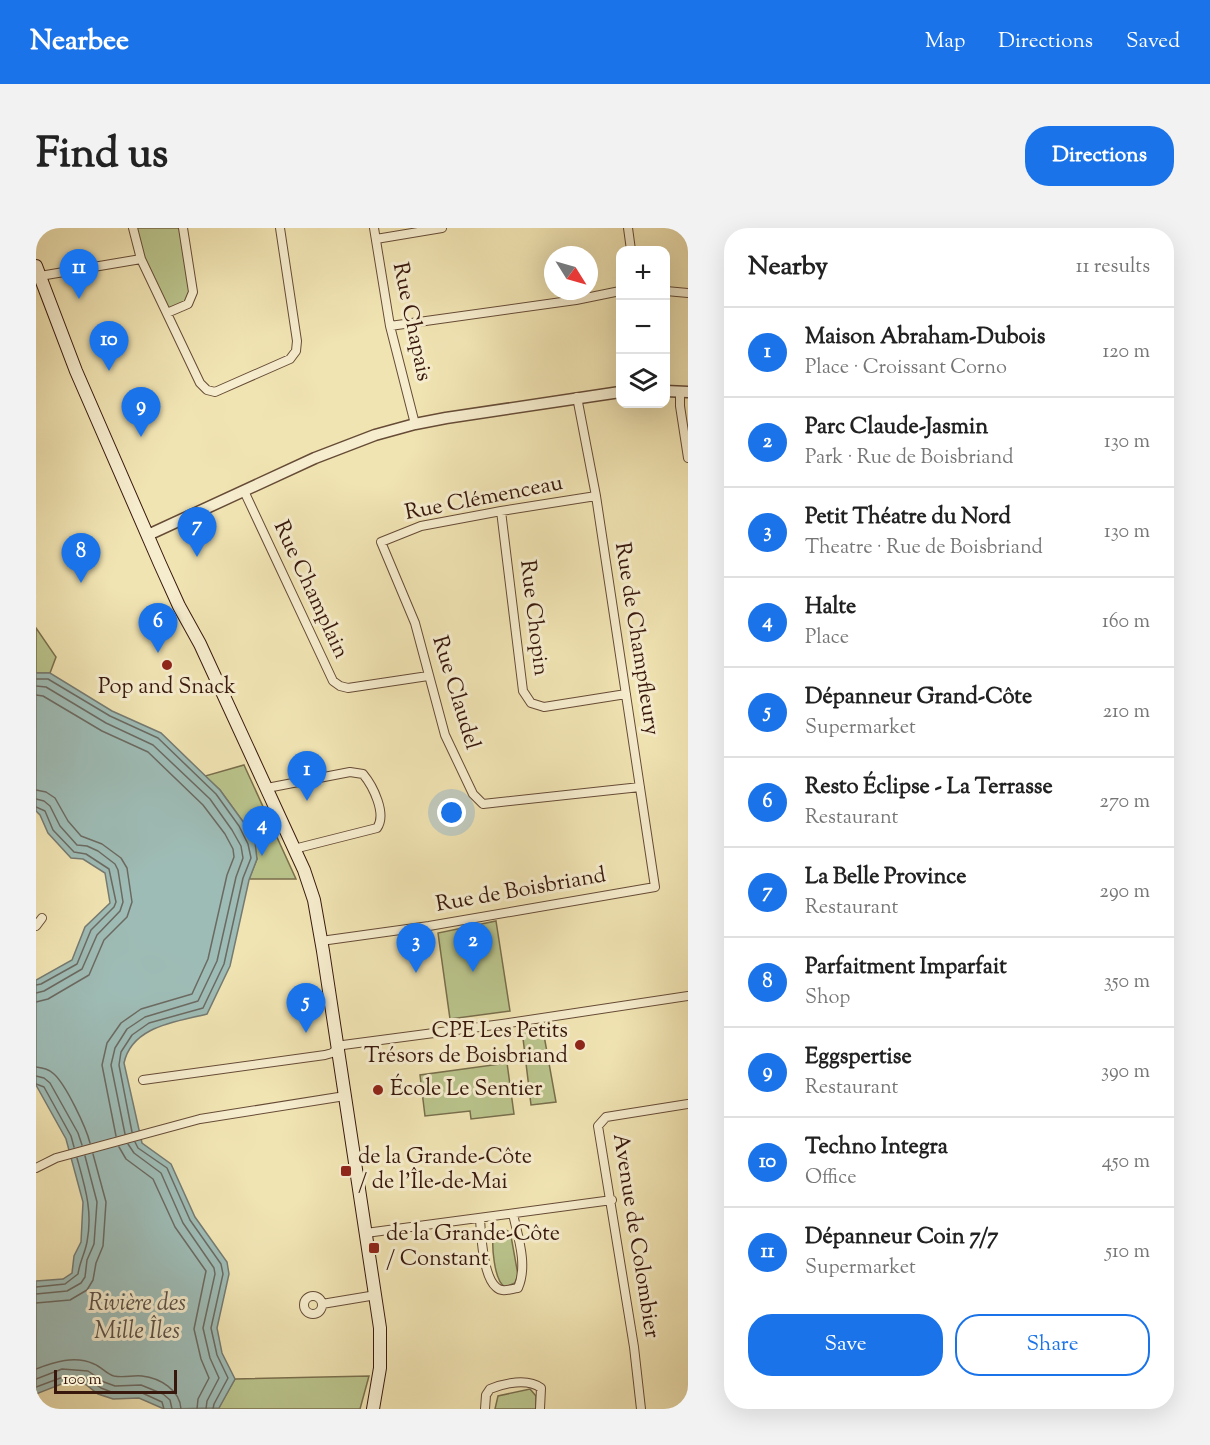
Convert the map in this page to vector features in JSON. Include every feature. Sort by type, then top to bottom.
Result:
[{"type":"main road","points":[[38,271],[81,384],[168,583],[196,634],[312,892],[376,1295],[381,1352],[378,1384],[372,1409]]},
{"type":"street","points":[[133,228],[141,259],[200,383],[207,390],[215,392],[290,359],[296,351],[297,341],[280,228]]},
{"type":"street","points":[[167,313],[188,304],[193,292],[183,228]]},
{"type":"street","name":"Rue Chapais","points":[[374,228],[390,326],[415,424]]},
{"type":"street","points":[[376,239],[442,228]]},
{"type":"street","points":[[628,228],[630,246]]},
{"type":"street","points":[[38,271],[141,259]]},
{"type":"street","points":[[670,291],[688,293]]},
{"type":"street","points":[[390,326],[576,300],[616,292]]},
{"type":"street","points":[[684,392],[680,406],[688,458]]},
{"type":"street","points":[[148,535],[338,448],[415,424],[616,393]]},
{"type":"street","name":"Rue de Champfleury","points":[[577,397],[596,496],[656,887]]},
{"type":"street","name":"Rue Champlain","points":[[244,491],[333,681],[348,688],[428,676]]},
{"type":"street","name":"Rue Clémenceau","points":[[381,542],[421,526],[596,496]]},
{"type":"street","name":"Rue Chopin","points":[[501,511],[524,691],[531,703],[544,706],[626,694]]},
{"type":"street","name":"Rue Claudel","points":[[381,542],[415,623],[445,735],[473,794],[483,804],[640,787]]},
{"type":"street","points":[[267,788],[355,772],[363,774],[381,811],[381,821],[377,828],[294,849]]},
{"type":"street","name":"Rue de Boisbriand","points":[[321,941],[429,926],[656,887]]},
{"type":"street","points":[[36,926],[42,918]]},
{"type":"street","points":[[143,1080],[325,1055],[343,1045],[688,996]]},
{"type":"street","points":[[36,1168],[63,1156],[209,1118],[345,1096]]},
{"type":"street","name":"Avenue de Colombier","points":[[641,1409],[612,1200],[598,1126],[606,1117],[688,1104]]},
{"type":"street","points":[[366,1233],[612,1200]]},
{"type":"street","points":[[480,1219],[483,1252],[490,1277],[495,1287],[503,1291],[518,1288],[522,1279],[520,1251],[513,1214]]},
{"type":"street","points":[[322,1304],[376,1295]]},
{"type":"street","points":[[485,1409],[486,1395],[490,1389],[527,1382],[541,1388],[540,1409]]},
{"type":"green space","points":[[133,228],[183,228],[193,292],[188,304],[167,313],[141,259]]},
{"type":"green space","points":[[36,628],[56,657],[50,673],[36,673]]},
{"type":"green space","points":[[244,765],[296,879],[249,879],[257,859],[244,823],[220,790],[205,776]]},
{"type":"green space","points":[[496,921],[510,1011],[450,1019],[438,933]]},
{"type":"green space","points":[[545,1029],[543,1030],[556,1102],[531,1105],[522,1030]]},
{"type":"green space","points":[[507,1063],[514,1114],[471,1119],[470,1111],[425,1116],[420,1075]]},
{"type":"green space","points":[[501,1228],[508,1231],[511,1236],[518,1275],[515,1283],[505,1287],[498,1278],[493,1253],[494,1232]]},
{"type":"green space","points":[[369,1376],[360,1409],[212,1409],[219,1407],[235,1379]]},
{"type":"green space","points":[[530,1389],[536,1396],[536,1409],[495,1409],[498,1396]]},
{"type":"water","name":"Rivière des Mille Îles","points":[[36,673],[50,673],[112,711],[161,733],[220,790],[255,842],[257,859],[249,880],[230,966],[207,1014],[169,1023],[146,1033],[136,1041],[124,1063],[142,1143],[171,1164],[195,1217],[227,1262],[229,1274],[217,1328],[222,1353],[235,1379],[219,1408],[164,1409],[139,1398],[113,1399],[98,1394],[85,1384],[64,1383],[36,1394],[36,1281],[63,1279],[72,1273],[74,1256],[81,1242],[83,1202],[66,1139],[36,1085],[36,980],[72,960],[85,927],[110,903],[105,873],[83,859],[71,858],[48,833],[36,811]]},
{"type":"place","name":"Dépanneur Coin 7/7","points":[[79,299]]},
{"type":"place","name":"Techno Integra","points":[[109,371]]},
{"type":"place","name":"Eggspertise","points":[[141,437]]},
{"type":"place","name":"La Belle Province","points":[[197,557]]},
{"type":"place","name":"Parfaitment Imparfait","points":[[81,583]]},
{"type":"place","name":"Resto Éclipse - La Terrasse","points":[[158,653]]},
{"type":"place","name":"Pop and Snack","points":[[167,665]]},
{"type":"place","name":"Maison Abraham-Dubois","points":[[307,801]]},
{"type":"place","name":"Halte","points":[[262,856]]},
{"type":"place","name":"Parc Claude-Jasmin","points":[[473,972]]},
{"type":"place","name":"Petit Théatre du Nord","points":[[416,973]]},
{"type":"place","name":"Dépanneur Grand-Côte","points":[[306,1033]]},
{"type":"place","name":"CPE Les Petits Trésors de Boisbriand","points":[[580,1045]]},
{"type":"place","name":"École Le Sentier","points":[[378,1090]]},
{"type":"place","name":"de la Grande-Côte / de l'Île-de-Mai","points":[[346,1171]]},
{"type":"place","name":"de la Grande-Côte / Constant","points":[[374,1248]]}]
